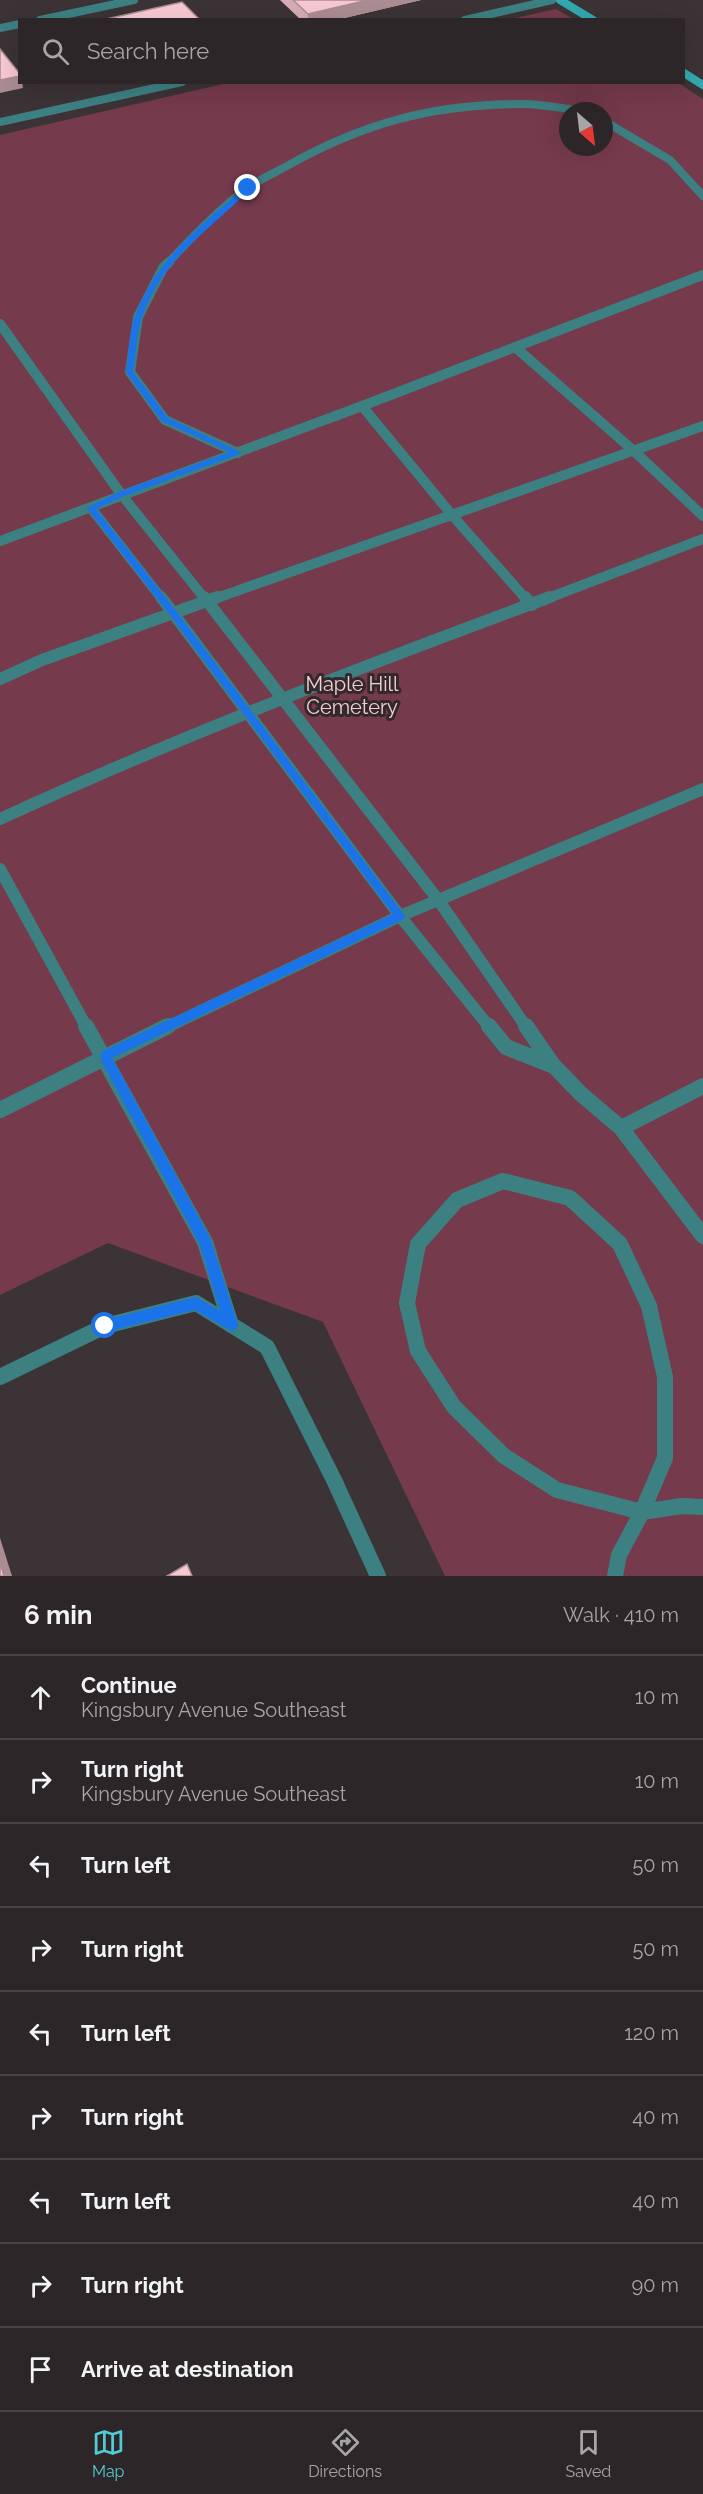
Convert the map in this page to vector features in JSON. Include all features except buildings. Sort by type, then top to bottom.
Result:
[{"type":"main road","points":[[560,0],[590,18]]},
{"type":"main road","points":[[685,74],[703,85]]},
{"type":"street","points":[[49,18],[134,0]]},
{"type":"street","points":[[474,18],[552,0]]},
{"type":"street","points":[[0,28],[18,24]]},
{"type":"street","points":[[0,122],[173,84]]},
{"type":"street","points":[[238,453],[165,420],[130,372],[138,317],[163,268],[197,232],[248,188],[312,152],[360,131],[405,116],[466,106],[524,104],[559,108]]},
{"type":"street","points":[[613,126],[670,160],[703,196]]},
{"type":"street","points":[[0,541],[238,453],[703,275]]},
{"type":"street","points":[[0,324],[122,494],[207,600],[439,901],[554,1066],[581,1094],[621,1128],[703,1236]]},
{"type":"street","points":[[515,347],[634,451],[703,516]]},
{"type":"street","points":[[362,406],[452,515],[532,605]]},
{"type":"street","points":[[0,679],[42,660],[207,600],[703,426]]},
{"type":"street","points":[[91,508],[173,613],[400,916],[506,1047],[554,1066]]},
{"type":"street","points":[[0,819],[86,778],[282,699],[703,539]]},
{"type":"street","points":[[0,1110],[105,1056],[400,916],[703,789]]},
{"type":"street","points":[[0,869],[105,1056],[205,1242],[231,1325]]},
{"type":"street","points":[[621,1128],[703,1086]]},
{"type":"street","points":[[615,1576],[619,1555],[642,1512],[665,1458],[665,1377],[650,1306],[620,1244],[570,1198],[503,1182],[457,1200],[418,1244],[407,1303],[418,1351],[454,1407],[504,1456],[557,1490],[642,1512],[682,1506],[703,1507]]},
{"type":"street","points":[[0,1377],[105,1326],[196,1303],[267,1347],[334,1480],[378,1576]]},
{"type":"green space","points":[[556,9],[571,18],[516,18]]},
{"type":"green space","name":"Maple Hill Cemetery","points":[[223,84],[680,84],[703,99],[703,1576],[445,1576],[323,1322],[108,1243],[0,1295],[0,135]]},
{"type":"route","points":[[105,1326],[196,1303],[231,1325],[205,1242],[105,1056],[400,916],[173,613],[91,508],[122,494],[238,453],[165,420],[130,372],[138,317],[163,268],[197,232],[248,188]]}]
